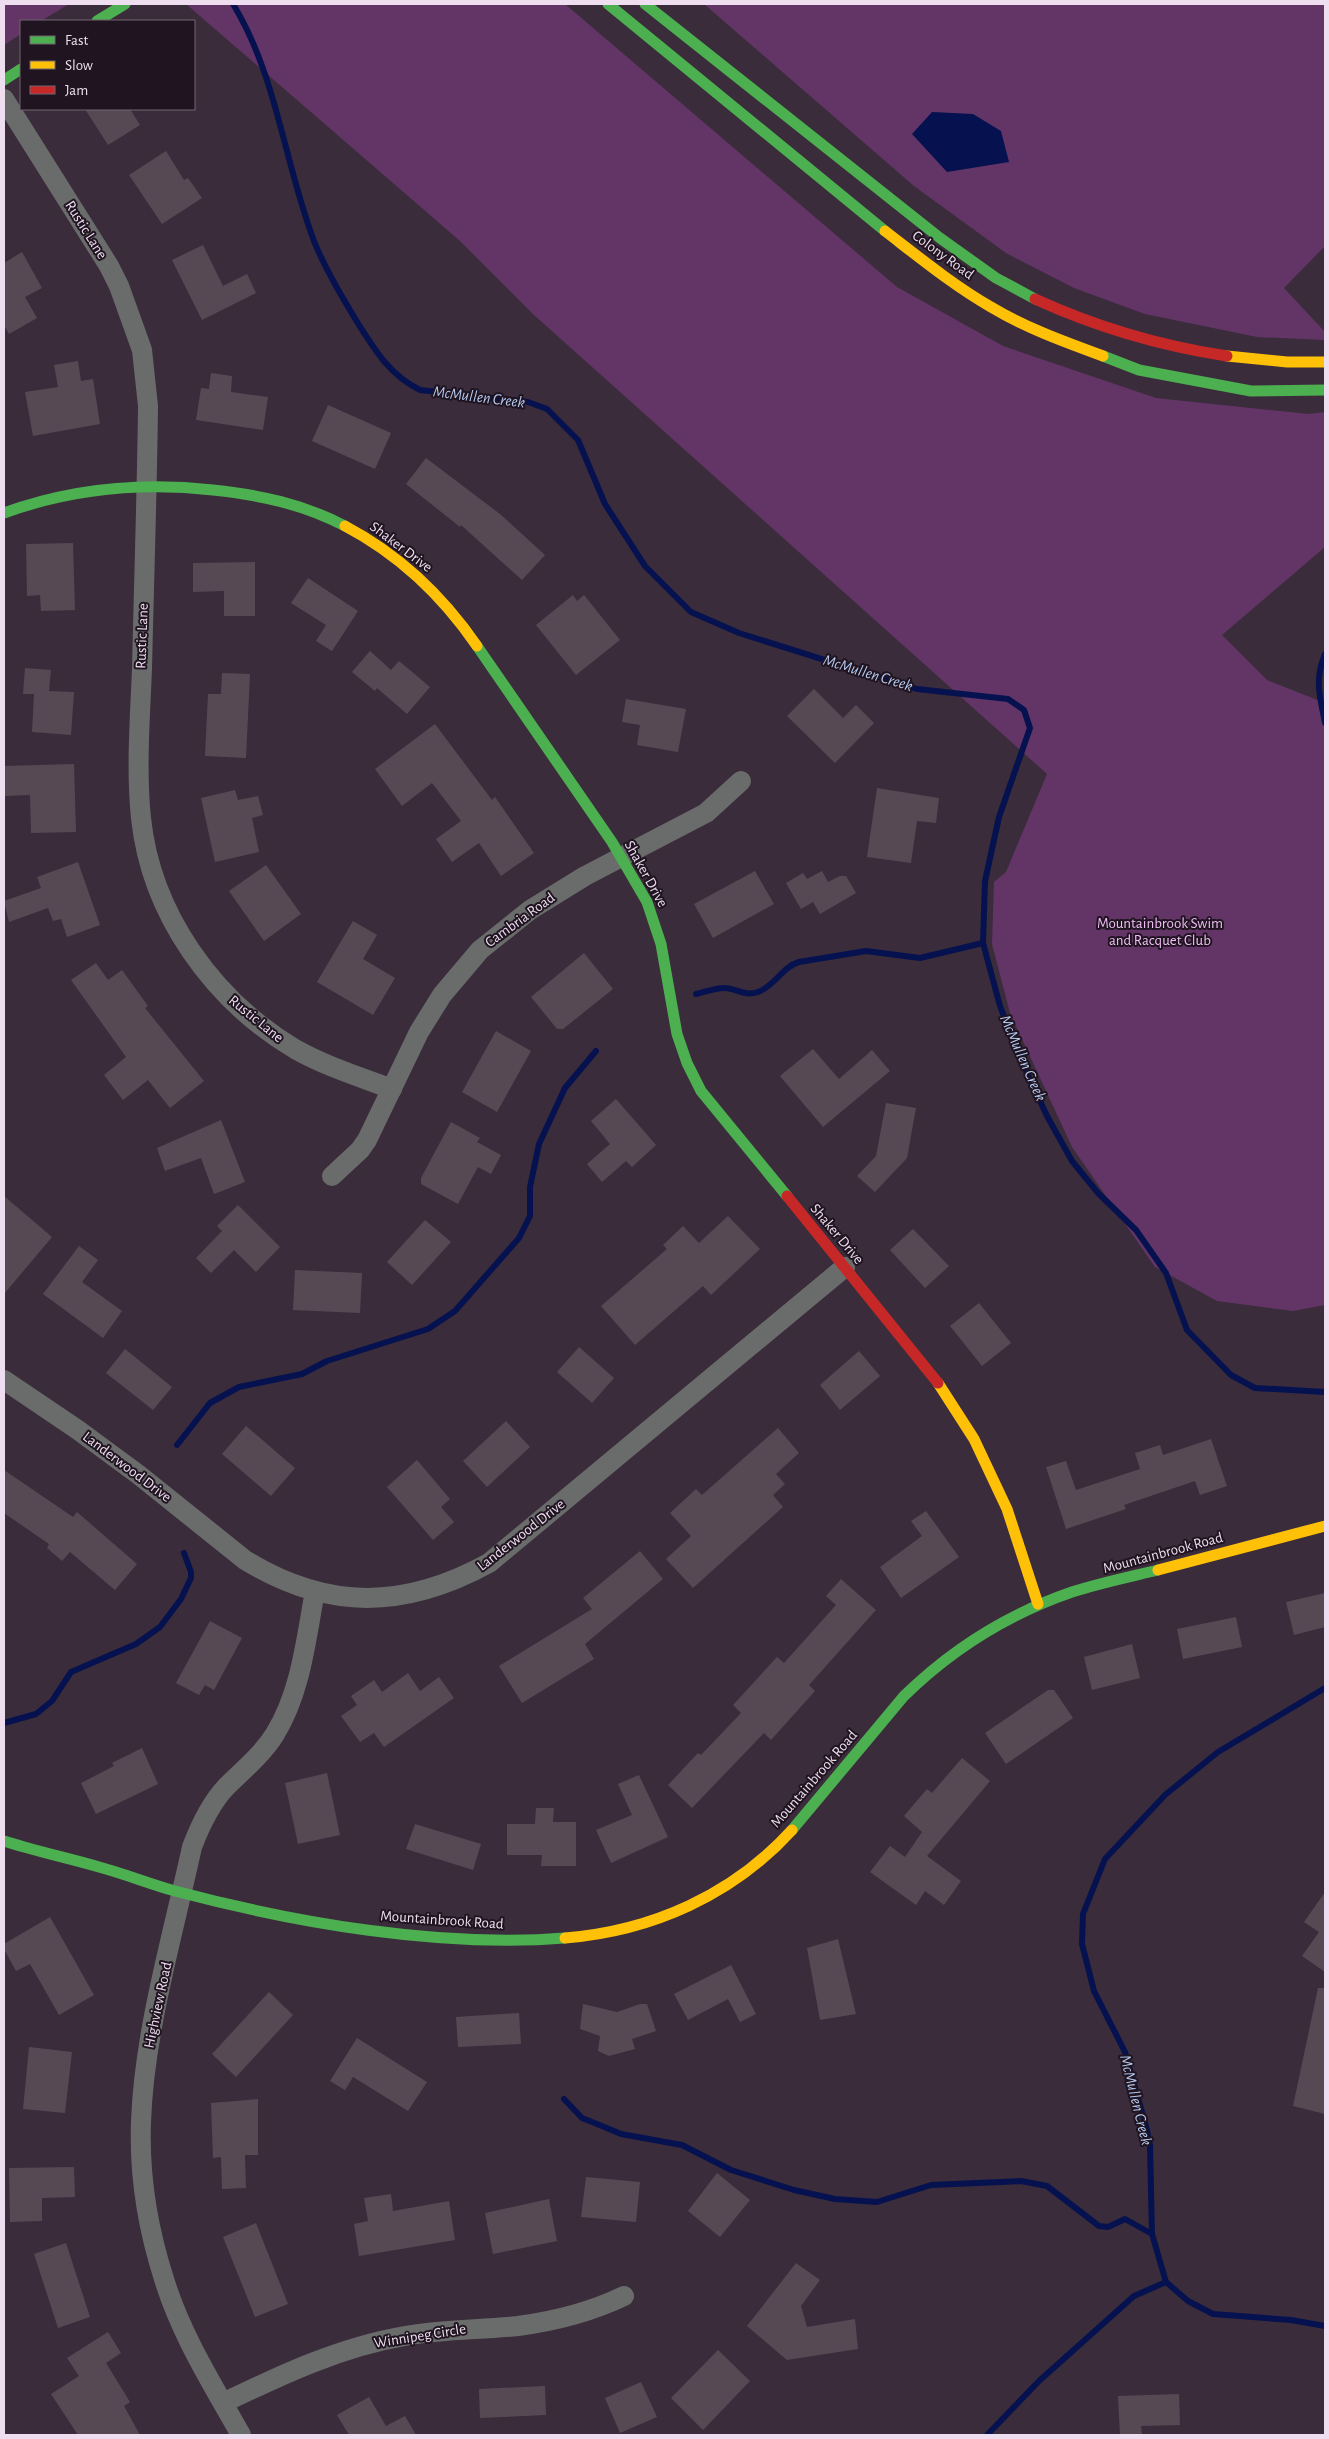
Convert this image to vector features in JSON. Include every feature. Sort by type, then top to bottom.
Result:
[{"type":"street","points":[[99,20],[125,4]]},
{"type":"street","name":"Colony Road","points":[[608,4],[869,218],[944,277],[992,308],[1051,337],[1139,370],[1251,390],[1325,390]]},
{"type":"street","name":"Colony Road","points":[[645,4],[921,224],[974,264],[1020,292],[1082,318],[1165,345],[1281,363],[1325,362]]},
{"type":"street","points":[[4,80],[20,70]]},
{"type":"street","name":"Rustic Lane","points":[[4,99],[109,266],[128,307],[142,350],[147,381],[148,406],[138,776],[144,840],[152,871],[167,910],[188,947],[208,976],[237,1006],[269,1032],[297,1050],[392,1089]]},
{"type":"street","name":"Shaker Drive","points":[[4,513],[28,503],[96,488],[147,485],[248,494],[276,499],[316,512],[358,532],[395,557],[429,587],[459,621],[620,857],[646,901],[660,937],[675,1030],[685,1061],[696,1084],[710,1105],[924,1363],[974,1439],[1007,1509],[1038,1604]]},
{"type":"street","name":"Cambria Road","points":[[332,1176],[360,1150],[420,1032],[442,995],[480,950],[530,910],[620,857],[706,813],[742,781]]},
{"type":"street","name":"Landerwood Drive","points":[[4,1380],[139,1474],[246,1560],[296,1586],[314,1591],[334,1595],[389,1597],[424,1592],[458,1580],[489,1563],[845,1267]]},
{"type":"street","name":"Mountainbrook Road","points":[[4,1841],[56,1857],[97,1866],[182,1893],[283,1916],[364,1930],[456,1938],[547,1940],[605,1934],[659,1918],[698,1902],[728,1884],[769,1854],[810,1812],[892,1709],[943,1660],[983,1631],[1038,1604],[1073,1592],[1325,1526]]},
{"type":"street","name":"Highview Road","points":[[241,2435],[181,2324],[164,2280],[150,2229],[143,2176],[141,2124],[145,2070],[192,1847],[208,1813],[224,1789],[261,1752],[275,1734],[289,1705],[303,1653],[314,1591]]},
{"type":"street","name":"Winnipeg Circle","points":[[223,2403],[315,2361],[368,2344],[404,2336],[451,2330],[519,2326],[594,2310],[624,2296]]},
{"type":"green space","points":[[4,4],[69,4],[43,20],[20,20],[20,35],[4,45]]},
{"type":"green space","name":"Mountainbrook Swim and Racquet Club","points":[[186,4],[565,4],[897,287],[1003,346],[1156,398],[1309,414],[1325,412],[1325,547],[1222,635],[1267,680],[1325,703],[1325,1305],[1293,1311],[1217,1301],[1155,1267],[1072,1147],[1010,1013],[992,944],[994,882],[1006,872],[1047,774],[534,315],[460,241]]},
{"type":"green space","points":[[704,4],[1325,4],[1325,246],[1284,288],[1325,332],[1325,340],[1257,337],[1145,314],[1074,288],[1006,253],[914,186]]},
{"type":"shaded area","points":[[932,112],[973,114],[1001,131],[1009,162],[947,172],[912,134]]},
{"type":"building","points":[[86,110],[131,110],[140,125],[108,145]]},
{"type":"building","points":[[166,151],[184,180],[188,178],[202,198],[162,224],[129,175]]},
{"type":"building","points":[[203,245],[223,286],[247,274],[256,293],[202,320],[172,260]]},
{"type":"building","points":[[22,252],[42,288],[25,297],[37,318],[9,334],[4,325],[4,263]]},
{"type":"building","points":[[78,361],[81,381],[93,379],[100,424],[33,436],[25,392],[58,387],[54,365]]},
{"type":"building","points":[[211,373],[232,376],[231,392],[268,397],[263,430],[196,420],[201,388],[209,389]]},
{"type":"building","points":[[328,405],[391,433],[375,469],[312,441]]},
{"type":"building","points":[[426,458],[500,514],[545,555],[522,580],[461,525],[460,527],[406,484]]},
{"type":"building","points":[[73,543],[75,610],[41,611],[40,595],[27,596],[26,544]]},
{"type":"building","points":[[255,562],[255,616],[224,616],[224,591],[193,592],[193,563]]},
{"type":"building","points":[[308,578],[358,611],[332,651],[316,641],[326,625],[291,603]]},
{"type":"building","points":[[573,595],[577,601],[584,595],[620,640],[576,675],[536,625]]},
{"type":"building","points":[[370,651],[391,670],[399,661],[430,687],[407,714],[377,688],[375,691],[352,672]]},
{"type":"building","points":[[25,668],[51,670],[49,691],[74,692],[71,735],[32,732],[34,694],[23,694]]},
{"type":"building","points":[[222,673],[250,674],[246,758],[205,756],[208,694],[221,694]]},
{"type":"building","points":[[814,689],[843,718],[856,705],[874,723],[835,763],[787,716]]},
{"type":"building","points":[[626,699],[686,709],[678,752],[637,745],[640,725],[622,722]]},
{"type":"building","points":[[435,724],[492,800],[495,797],[534,853],[501,876],[479,843],[452,862],[436,839],[461,821],[432,783],[402,806],[375,769]]},
{"type":"building","points":[[74,764],[76,832],[31,833],[30,795],[4,796],[4,766]]},
{"type":"building","points":[[877,788],[939,798],[936,823],[917,821],[911,863],[867,857]]},
{"type":"building","points":[[235,790],[238,800],[258,796],[263,815],[252,818],[259,852],[215,862],[201,798]]},
{"type":"building","points":[[78,862],[100,925],[67,937],[61,919],[53,921],[48,908],[9,922],[4,901],[41,888],[37,877]]},
{"type":"building","points":[[266,865],[301,914],[264,941],[229,891]]},
{"type":"building","points":[[755,871],[774,904],[713,938],[694,904]]},
{"type":"building","points":[[822,871],[828,882],[840,876],[846,876],[856,893],[820,914],[813,902],[801,909],[786,883],[803,873],[807,879]]},
{"type":"building","points":[[353,921],[377,935],[363,959],[395,978],[373,1015],[317,982]]},
{"type":"building","points":[[584,953],[613,989],[563,1029],[557,1029],[531,997]]},
{"type":"building","points":[[96,963],[108,980],[122,970],[148,1006],[145,1008],[204,1081],[170,1108],[148,1080],[123,1100],[104,1075],[126,1057],[71,980]]},
{"type":"building","points":[[496,1031],[531,1051],[497,1112],[462,1092]]},
{"type":"building","points":[[813,1049],[839,1079],[872,1050],[890,1071],[823,1127],[780,1076]]},
{"type":"building","points":[[616,1099],[656,1145],[632,1167],[626,1161],[602,1182],[587,1164],[610,1144],[591,1121]]},
{"type":"building","points":[[886,1103],[916,1108],[907,1158],[875,1192],[857,1176],[876,1156]]},
{"type":"building","points":[[221,1120],[245,1182],[214,1194],[201,1158],[165,1171],[157,1148]]},
{"type":"building","points":[[451,1122],[480,1138],[477,1142],[501,1155],[491,1174],[478,1167],[458,1204],[421,1184],[421,1178]]},
{"type":"building","points":[[4,1196],[52,1237],[4,1294]]},
{"type":"building","points":[[238,1205],[280,1247],[256,1272],[234,1250],[211,1273],[196,1258],[222,1231],[217,1226]]},
{"type":"building","points":[[728,1216],[760,1249],[711,1295],[703,1286],[635,1345],[601,1306],[667,1249],[663,1245],[683,1226],[699,1243]]},
{"type":"building","points":[[425,1220],[451,1242],[412,1285],[387,1262]]},
{"type":"building","points":[[913,1229],[949,1266],[925,1288],[890,1250]]},
{"type":"building","points":[[79,1246],[98,1260],[82,1282],[122,1311],[103,1338],[43,1294]]},
{"type":"building","points":[[295,1270],[362,1273],[360,1313],[293,1310]]},
{"type":"building","points":[[979,1303],[1011,1343],[982,1366],[950,1326]]},
{"type":"building","points":[[579,1347],[614,1378],[592,1403],[557,1372]]},
{"type":"building","points":[[125,1349],[172,1387],[153,1410],[106,1373]]},
{"type":"building","points":[[859,1351],[880,1376],[840,1410],[820,1385]]},
{"type":"building","points":[[506,1421],[530,1447],[487,1487],[463,1461]]},
{"type":"building","points":[[246,1426],[295,1468],[271,1496],[222,1454]]},
{"type":"building","points":[[778,1428],[799,1453],[776,1474],[785,1484],[773,1495],[783,1507],[693,1588],[666,1559],[691,1536],[670,1513],[696,1489],[702,1495]]},
{"type":"building","points":[[1211,1439],[1227,1486],[1200,1495],[1195,1481],[1124,1505],[1126,1509],[1066,1529],[1046,1467],[1066,1461],[1076,1490],[1140,1469],[1135,1453],[1160,1445],[1163,1455]]},
{"type":"building","points":[[417,1460],[450,1499],[441,1507],[454,1522],[433,1540],[387,1487]]},
{"type":"building","points":[[4,1470],[73,1517],[77,1512],[137,1564],[115,1590],[70,1552],[62,1561],[47,1548],[49,1544],[4,1513]]},
{"type":"building","points":[[926,1511],[959,1557],[901,1598],[880,1567],[922,1536],[911,1521]]},
{"type":"building","points":[[640,1551],[663,1579],[585,1644],[594,1659],[522,1703],[499,1666],[592,1609],[583,1598]]},
{"type":"building","points":[[841,1579],[876,1610],[809,1685],[815,1691],[771,1740],[764,1733],[692,1808],[668,1785],[698,1753],[701,1755],[741,1713],[733,1705],[777,1657],[784,1663],[836,1605],[826,1596]]},
{"type":"building","points":[[1325,1593],[1325,1627],[1294,1635],[1286,1602]]},
{"type":"building","points":[[1236,1617],[1242,1647],[1183,1659],[1177,1629]]},
{"type":"building","points":[[210,1621],[242,1638],[214,1690],[205,1685],[199,1695],[176,1683]]},
{"type":"building","points":[[1132,1644],[1140,1678],[1092,1690],[1084,1657]]},
{"type":"building","points":[[408,1673],[420,1691],[439,1677],[454,1698],[384,1747],[374,1733],[360,1742],[341,1716],[357,1705],[351,1696],[374,1680],[382,1692]]},
{"type":"building","points":[[1048,1690],[1054,1690],[1073,1718],[1006,1764],[985,1733]]},
{"type":"building","points":[[142,1748],[158,1784],[96,1814],[81,1783],[114,1766],[112,1763]]},
{"type":"building","points":[[962,1758],[990,1781],[927,1856],[961,1881],[944,1905],[925,1891],[916,1905],[870,1872],[890,1846],[905,1857],[922,1832],[904,1816],[927,1789],[932,1793]]},
{"type":"building","points":[[327,1773],[340,1835],[298,1844],[285,1783]]},
{"type":"building","points":[[639,1775],[668,1837],[611,1863],[596,1830],[632,1815],[618,1784]]},
{"type":"building","points":[[536,1808],[554,1808],[553,1822],[576,1822],[576,1866],[541,1866],[542,1855],[507,1855],[507,1824],[535,1824]]},
{"type":"building","points":[[415,1824],[481,1844],[473,1870],[406,1849]]},
{"type":"building","points":[[1325,1892],[1325,1972],[1302,1956],[1319,1932],[1304,1922]]},
{"type":"building","points":[[50,1917],[94,1995],[59,2015],[30,1964],[16,1971],[4,1949],[4,1944]]},
{"type":"building","points":[[838,1939],[856,2014],[820,2020],[807,1948]]},
{"type":"building","points":[[731,1965],[756,2014],[740,2022],[728,1999],[688,2020],[674,1994]]},
{"type":"building","points":[[1318,1988],[1325,1988],[1325,2114],[1293,2106]]},
{"type":"building","points":[[269,1992],[293,2015],[236,2077],[212,2054]]},
{"type":"building","points":[[583,2004],[617,2012],[640,2004],[647,2004],[656,2031],[632,2039],[635,2049],[609,2056],[598,2051],[600,2036],[580,2029]]},
{"type":"building","points":[[519,2013],[521,2044],[458,2047],[456,2017]]},
{"type":"building","points":[[357,2038],[427,2082],[408,2111],[353,2077],[345,2090],[330,2081]]},
{"type":"building","points":[[29,2047],[72,2052],[65,2113],[23,2109]]},
{"type":"building","points":[[258,2099],[258,2155],[245,2155],[246,2188],[222,2189],[221,2157],[213,2158],[211,2103]]},
{"type":"building","points":[[74,2167],[75,2197],[42,2198],[42,2221],[10,2222],[9,2168]]},
{"type":"building","points":[[717,2173],[750,2200],[720,2237],[688,2211]]},
{"type":"building","points":[[586,2177],[640,2182],[636,2222],[581,2217]]},
{"type":"building","points":[[391,2194],[393,2211],[449,2201],[455,2240],[359,2256],[354,2224],[368,2221],[364,2198]]},
{"type":"building","points":[[549,2199],[557,2241],[493,2254],[485,2213]]},
{"type":"building","points":[[256,2223],[288,2304],[255,2317],[223,2237]]},
{"type":"building","points":[[66,2243],[90,2317],[58,2328],[34,2254]]},
{"type":"building","points":[[796,2263],[820,2280],[801,2306],[807,2327],[855,2319],[858,2349],[787,2360],[747,2326]]},
{"type":"building","points":[[108,2332],[121,2353],[106,2363],[130,2402],[124,2406],[140,2435],[78,2435],[51,2394],[79,2376],[67,2358]]},
{"type":"building","points":[[718,2350],[750,2381],[703,2430],[671,2398]]},
{"type":"building","points":[[641,2382],[657,2417],[620,2433],[605,2398]]},
{"type":"building","points":[[545,2386],[546,2415],[480,2418],[479,2389]]},
{"type":"building","points":[[1179,2394],[1180,2425],[1141,2426],[1142,2435],[1120,2435],[1118,2396]]},
{"type":"building","points":[[369,2397],[386,2426],[405,2416],[416,2435],[349,2435],[337,2415]]},
{"type":"waterway","name":"McMullen Creek","points":[[233,4],[260,60],[304,211],[318,252],[365,335],[392,370],[420,390],[528,402],[547,409],[578,440],[605,504],[645,566],[691,612],[739,633],[917,689],[1008,699],[1024,710],[1030,728],[999,817],[985,881],[983,943],[1000,1006],[1021,1060],[1047,1116],[1072,1161],[1098,1193],[1136,1230],[1166,1273],[1187,1330],[1231,1375],[1255,1388],[1325,1392]]},
{"type":"waterway","points":[[1325,654],[1319,681],[1325,723]]},
{"type":"waterway","points":[[696,994],[724,988],[745,993],[758,992],[793,964],[799,962],[866,951],[920,958],[983,943]]},
{"type":"waterway","points":[[177,1445],[210,1403],[239,1387],[302,1374],[327,1361],[428,1329],[455,1311],[519,1238],[530,1216],[530,1187],[539,1144],[565,1088],[596,1051]]},
{"type":"waterway","points":[[4,1723],[36,1714],[52,1701],[71,1672],[136,1644],[160,1627],[181,1599],[191,1578],[191,1572],[184,1553]]},
{"type":"waterway","name":"McMullen Creek","points":[[1325,1688],[1218,1752],[1165,1795],[1105,1859],[1083,1914],[1082,1944],[1094,1991],[1125,2052],[1146,2126],[1150,2145],[1152,2234],[1166,2282],[1188,2301],[1213,2314],[1291,2320],[1325,2326]]},
{"type":"waterway","points":[[564,2099],[582,2118],[621,2134],[682,2145],[731,2170],[794,2190],[835,2199],[877,2202],[931,2185],[1021,2181],[1047,2186],[1099,2226],[1108,2227],[1125,2219],[1152,2234]]},
{"type":"waterway","points":[[987,2435],[1039,2381],[1134,2296],[1166,2282]]},
{"type":"traffic: fast","points":[[99,20],[125,4]]},
{"type":"traffic: fast","points":[[608,4],[885,231]]},
{"type":"traffic: fast","points":[[645,4],[940,238],[996,278],[1035,299]]},
{"type":"traffic: fast","points":[[4,80],[20,70]]},
{"type":"traffic: fast","points":[[1103,356],[1139,370],[1251,391],[1325,390]]},
{"type":"traffic: fast","points":[[4,513],[81,493],[133,487],[160,487],[230,492],[264,498],[297,506],[345,526]]},
{"type":"traffic: fast","points":[[477,646],[612,842],[647,902],[661,944],[677,1034],[687,1063],[701,1091],[787,1196]]},
{"type":"traffic: fast","points":[[792,1830],[904,1696],[961,1648],[1003,1622],[1048,1601],[1093,1586],[1158,1570]]},
{"type":"traffic: fast","points":[[4,1841],[221,1903],[319,1923],[419,1936],[468,1939],[517,1940],[565,1938]]},
{"type":"traffic: slow","points":[[885,231],[950,280],[1004,315],[1060,340],[1103,356]]},
{"type":"traffic: slow","points":[[1227,356],[1287,362],[1325,362]]},
{"type":"traffic: slow","points":[[345,526],[365,537],[402,563],[434,593],[464,627],[477,646]]},
{"type":"traffic: slow","points":[[938,1383],[974,1439],[1007,1509],[1038,1604]]},
{"type":"traffic: slow","points":[[1158,1570],[1325,1526]]},
{"type":"traffic: slow","points":[[565,1938],[629,1927],[660,1918],[689,1906],[717,1891],[744,1873],[769,1853],[792,1830]]},
{"type":"traffic: jam","points":[[1035,299],[1105,327],[1178,347],[1227,356]]},
{"type":"traffic: jam","points":[[787,1196],[938,1383]]}]
